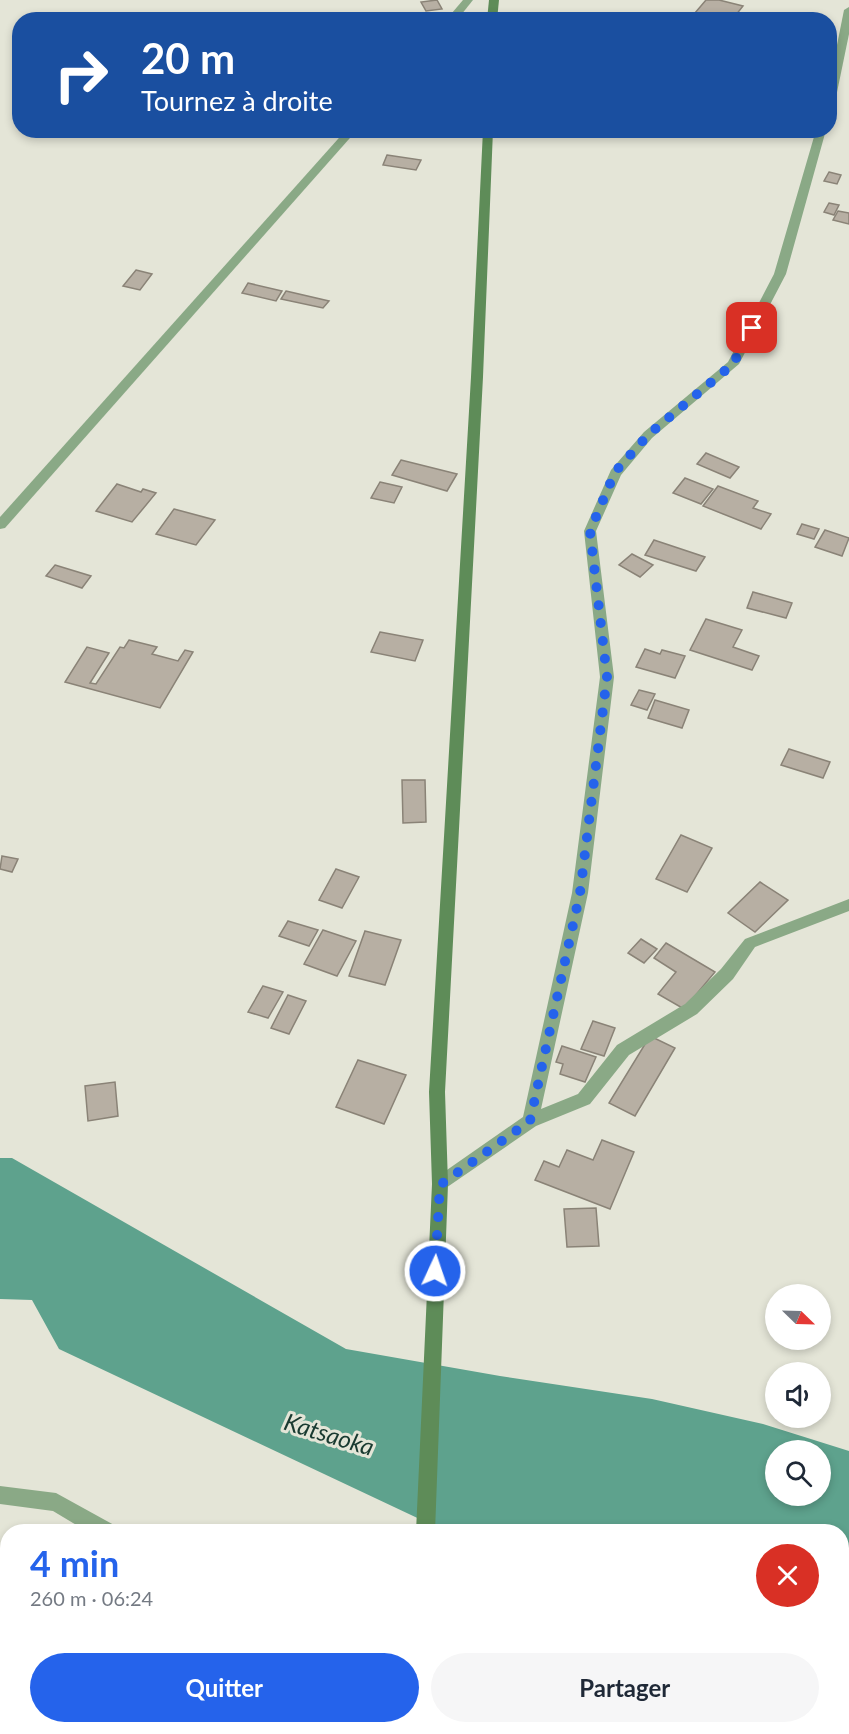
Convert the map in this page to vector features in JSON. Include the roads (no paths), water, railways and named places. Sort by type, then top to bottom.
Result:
[{"type":"main road","points":[[425,1524],[440,1185],[437,1092],[477,377],[488,138]]},
{"type":"street","points":[[458,12],[468,0]]},
{"type":"street","points":[[837,76],[849,10]]},
{"type":"street","points":[[0,525],[345,138]]},
{"type":"street","points":[[530,1121],[580,893],[607,677],[590,531],[615,472],[648,435],[733,364],[780,274],[819,138]]},
{"type":"street","points":[[440,1185],[530,1121],[584,1099],[623,1050],[691,1009],[727,974],[750,943],[849,905]]},
{"type":"street","points":[[0,1495],[56,1502],[93,1524]]},
{"type":"water","name":"Katsaoka","points":[[0,1158],[12,1158],[346,1349],[500,1376],[652,1399],[763,1424],[765,1428],[776,1428],[814,1440],[765,1440],[765,1506],[831,1506],[831,1445],[849,1451],[849,1524],[430,1524],[59,1349],[32,1300],[0,1299]]}]
